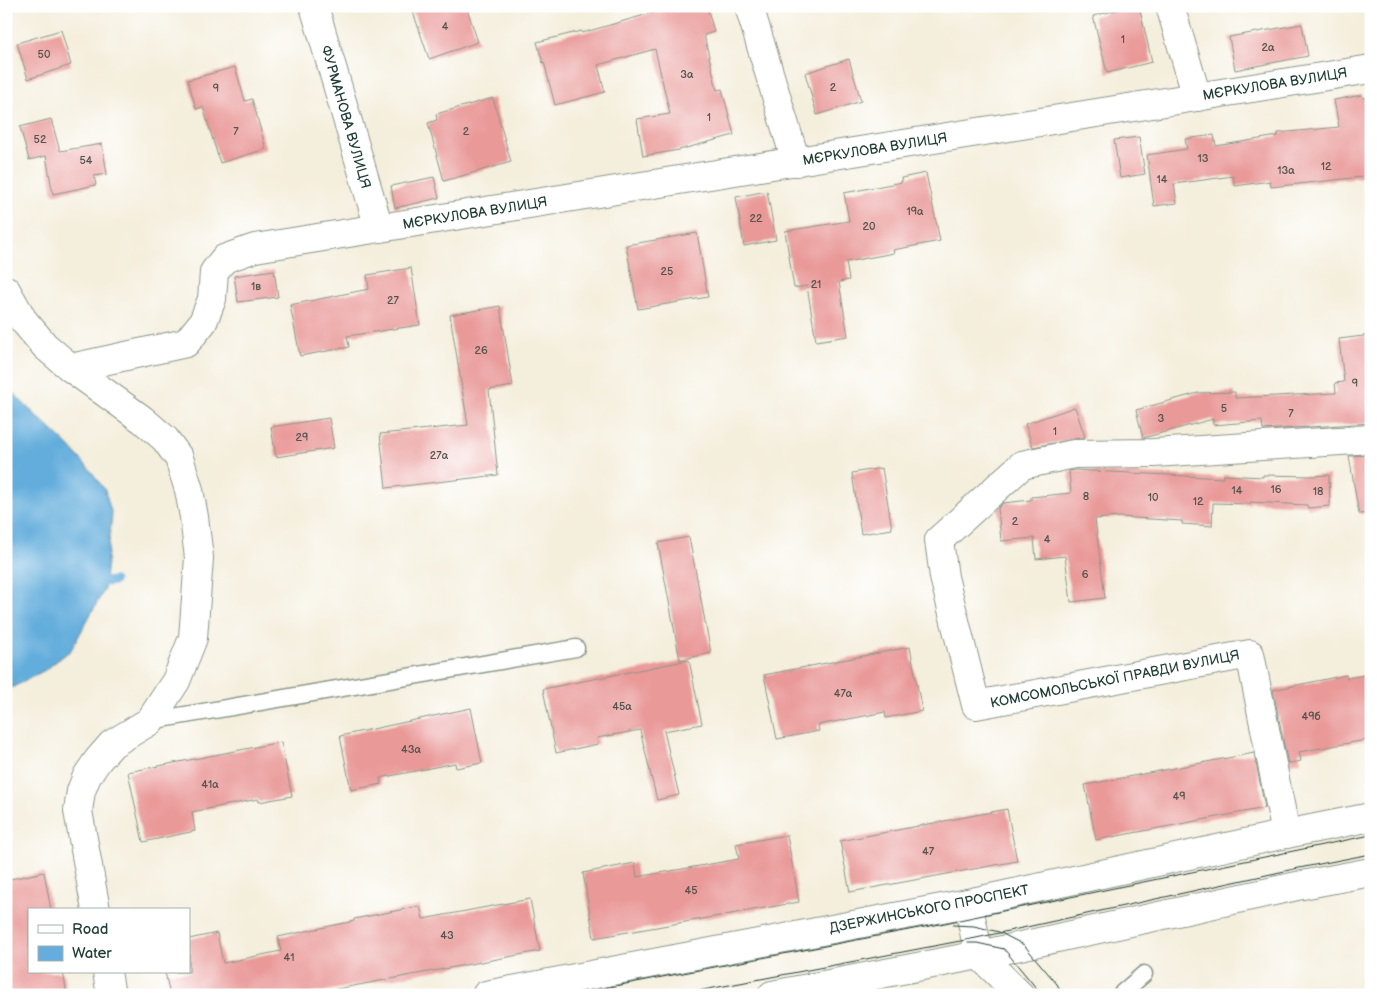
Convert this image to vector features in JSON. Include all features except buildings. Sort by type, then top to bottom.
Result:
[{"type":"street","name":"ФУРМАНОВА ВУЛИЦЯ","points":[[314,6],[379,228]]},
{"type":"street","points":[[749,6],[796,162]]},
{"type":"street","points":[[1170,6],[1197,97]]},
{"type":"street","name":"МЄРКУЛОВА ВУЛИЦЯ","points":[[71,368],[186,342],[203,322],[212,299],[214,272],[224,259],[255,248],[1371,69]]},
{"type":"street","points":[[6,290],[23,320],[45,346],[71,368],[143,420],[165,440],[179,458],[189,490],[194,517],[199,558],[193,638],[176,681],[150,721],[112,744],[87,776],[81,791],[78,811],[96,908]]},
{"type":"street","name":"КОМСОМОЛЬСЬКОЇ ПРАВДИ ВУЛИЦЯ","points":[[1286,834],[1250,654],[976,705],[944,577],[939,540],[1022,465],[1074,454],[1154,453],[1371,439]]},
{"type":"street","name":"ДЗЕРЖИНСЬКОГО ПРОСПЕКТ","points":[[486,995],[968,903],[1371,817]]},
{"type":"street","points":[[772,995],[980,955],[1371,872]]},
{"type":"street","points":[[968,903],[980,955],[1020,995]]},
{"type":"street","points":[[107,974],[111,995]]},
{"type":"lane","points":[[150,721],[576,648]]},
{"type":"lane","points":[[1123,995],[1122,992],[1144,974]]},
{"type":"water","points":[[6,385],[68,445],[91,471],[105,490],[112,515],[104,590],[71,650],[45,670],[6,691]]},
{"type":"waterway","points":[[94,583],[114,581]]},
{"type":"tram line","points":[[568,995],[935,925],[1371,835]]},
{"type":"tram line","points":[[677,995],[976,938],[1371,854]]},
{"type":"tram line","points":[[953,925],[974,926],[999,932],[1024,945],[1057,984],[1063,995]]},
{"type":"tram line","points":[[968,943],[1004,949],[1042,995]]}]
